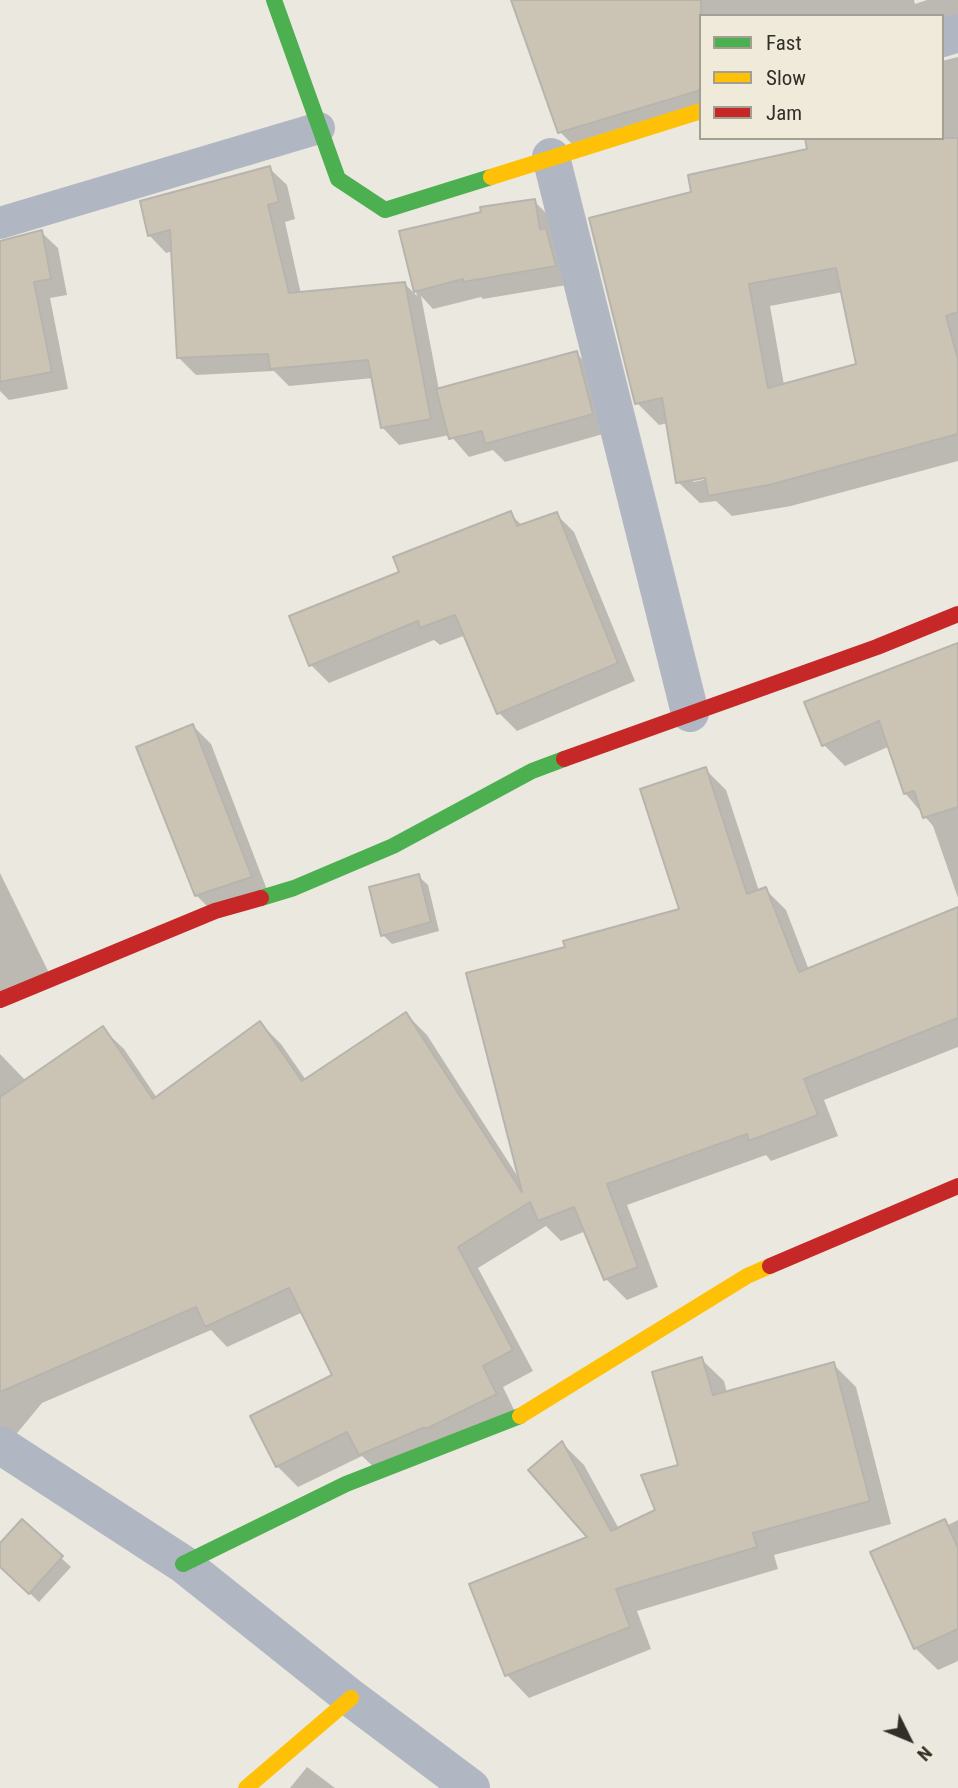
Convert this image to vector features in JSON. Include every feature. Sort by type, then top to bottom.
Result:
[{"type":"street","points":[[274,0],[338,179],[385,210],[699,112]]},
{"type":"street","points":[[551,157],[690,713]]},
{"type":"street","points":[[0,1000],[215,911],[294,888],[393,846],[532,771],[877,647],[958,614]]},
{"type":"street","points":[[183,1564],[346,1484],[530,1412],[747,1276],[958,1186]]},
{"type":"street","points":[[0,1446],[183,1564],[351,1698],[471,1788]]},
{"type":"street","points":[[246,1788],[351,1698]]},
{"type":"lane","points":[[0,223],[319,128]]},
{"type":"building","points":[[511,0],[701,0],[699,91],[558,133]]},
{"type":"building","points":[[958,138],[958,312],[946,316],[958,359],[958,434],[769,485],[708,496],[705,478],[676,483],[662,398],[635,404],[589,218],[691,192],[688,175],[807,149],[805,140]],"holes":[[[836,268],[856,364],[768,388],[749,284]]]},
{"type":"building","points":[[270,166],[279,202],[268,205],[289,293],[405,282],[431,419],[381,428],[368,360],[270,369],[268,354],[177,358],[170,230],[148,236],[140,201]]},
{"type":"building","points":[[535,199],[540,229],[546,228],[556,266],[463,282],[463,279],[414,292],[399,231],[481,212],[480,207]]},
{"type":"building","points":[[42,230],[51,279],[34,282],[52,372],[0,382],[0,241]]},
{"type":"building","points":[[577,351],[593,414],[485,444],[482,431],[449,439],[436,389]]},
{"type":"building","points":[[511,511],[517,526],[557,512],[618,663],[497,714],[455,615],[420,628],[418,621],[309,666],[289,616],[399,572],[393,557]]},
{"type":"building","points":[[958,643],[958,807],[923,818],[914,791],[904,794],[879,721],[822,746],[804,702]]},
{"type":"building","points":[[193,724],[252,877],[195,896],[136,747]]},
{"type":"building","points":[[706,767],[747,894],[766,887],[799,972],[958,907],[958,1018],[804,1079],[818,1115],[749,1141],[747,1134],[607,1184],[638,1267],[604,1280],[574,1207],[538,1221],[530,1202],[458,1247],[513,1350],[483,1366],[497,1394],[428,1428],[359,1455],[347,1432],[276,1467],[250,1416],[332,1375],[289,1288],[205,1327],[196,1307],[0,1392],[0,1097],[103,1026],[153,1099],[260,1021],[302,1081],[406,1012],[522,1192],[466,973],[565,947],[563,941],[679,909],[640,789]]},
{"type":"building","points":[[419,874],[431,922],[381,936],[369,887]]},
{"type":"building","points":[[702,1357],[713,1395],[834,1362],[870,1501],[753,1533],[757,1547],[616,1589],[630,1627],[505,1676],[469,1584],[587,1537],[528,1470],[562,1441],[611,1531],[655,1510],[641,1475],[678,1465],[652,1372]]},
{"type":"building","points":[[22,1519],[63,1556],[29,1594],[0,1567],[0,1543]]},
{"type":"building","points":[[945,1519],[958,1548],[958,1629],[914,1649],[870,1552]]},
{"type":"traffic: fast","points":[[274,0],[338,179],[385,210],[491,177]]},
{"type":"traffic: fast","points":[[261,898],[294,888],[393,846],[532,771],[564,759]]},
{"type":"traffic: fast","points":[[183,1564],[346,1484],[520,1416]]},
{"type":"traffic: slow","points":[[491,177],[699,112]]},
{"type":"traffic: slow","points":[[520,1416],[747,1276],[770,1266]]},
{"type":"traffic: slow","points":[[246,1788],[351,1698]]},
{"type":"traffic: jam","points":[[564,759],[877,647],[958,614]]},
{"type":"traffic: jam","points":[[0,1000],[215,911],[261,898]]},
{"type":"traffic: jam","points":[[770,1266],[958,1186]]}]
